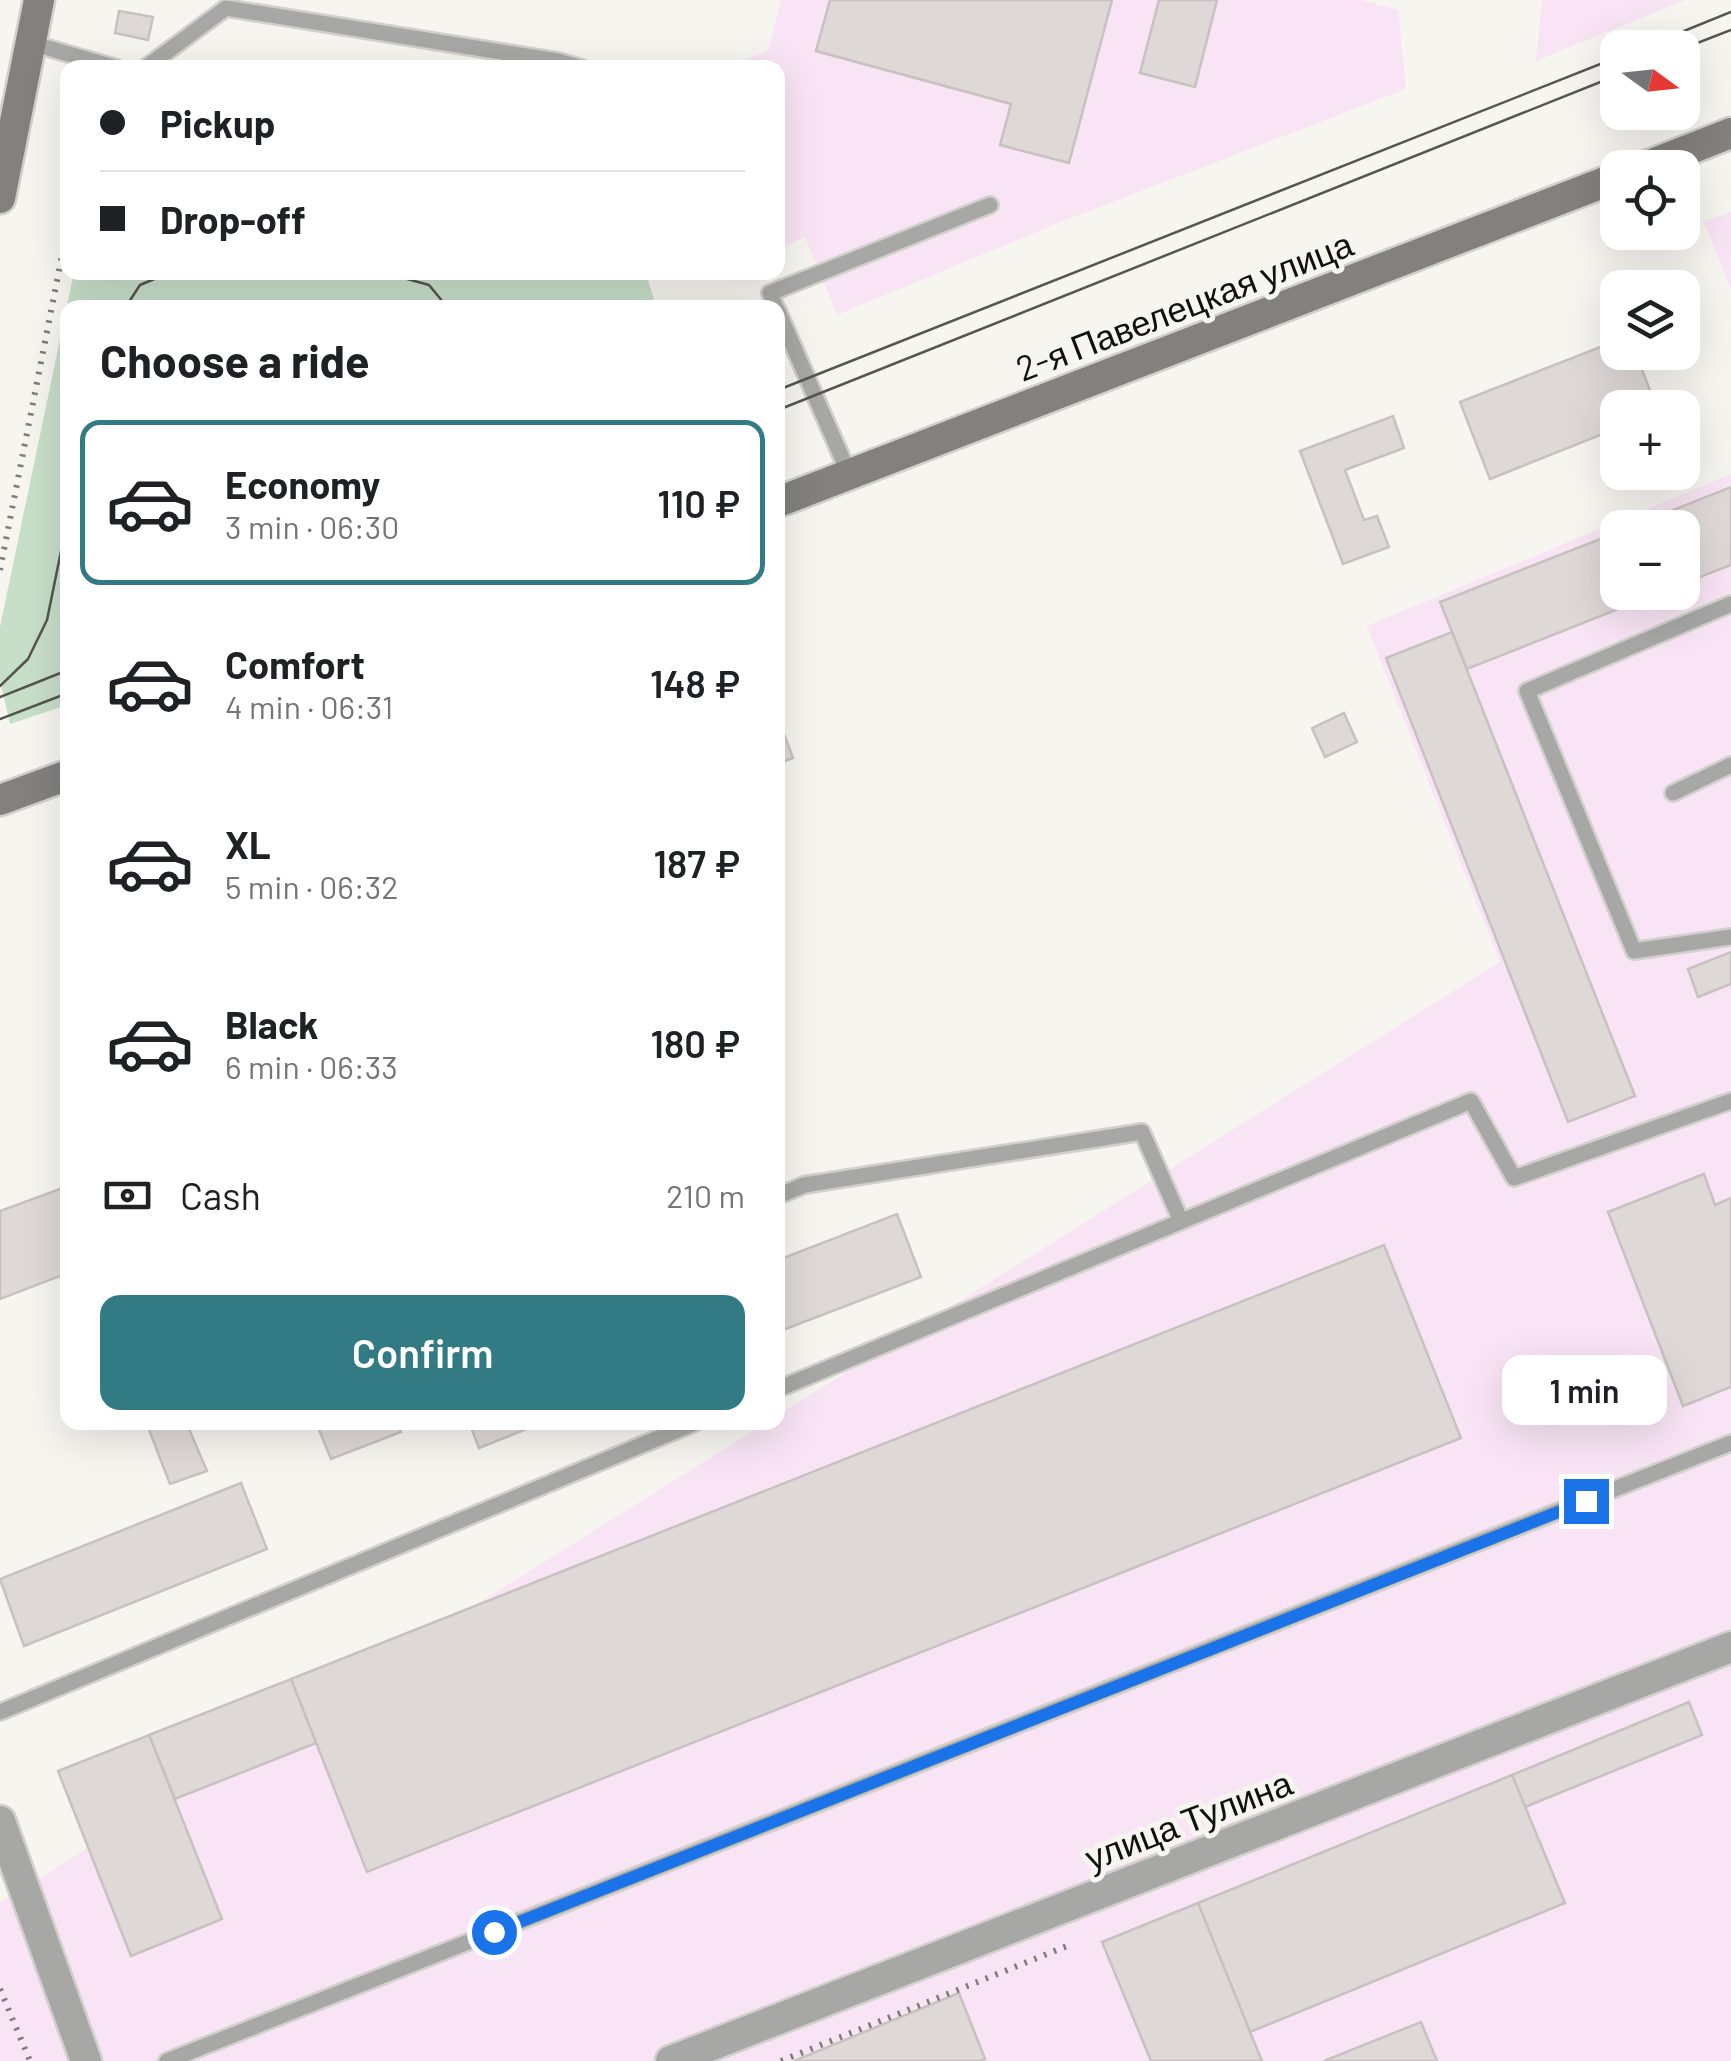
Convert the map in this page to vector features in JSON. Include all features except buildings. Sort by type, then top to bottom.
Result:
[{"type":"main road","points":[[0,194],[39,0]]},
{"type":"main road","points":[[1688,150],[1731,133]]},
{"type":"main road","name":"2-я Павелецкая улица","points":[[785,499],[1600,184]]},
{"type":"main road","points":[[0,800],[60,778]]},
{"type":"street","name":"улица Тулина","points":[[671,2061],[1731,1647]]},
{"type":"street","points":[[0,1820],[86,2061]]},
{"type":"lane","points":[[156,60],[226,8],[558,60]]},
{"type":"lane","points":[[31,43],[89,60]]},
{"type":"lane","points":[[773,300],[770,293],[990,206]]},
{"type":"lane","points":[[785,327],[849,474]]},
{"type":"lane","points":[[1731,604],[1528,691],[1634,951],[1731,937]]},
{"type":"lane","points":[[1673,793],[1731,766]]},
{"type":"lane","points":[[785,1386],[1471,1101],[1514,1178],[1731,1101]]},
{"type":"lane","points":[[785,1193],[804,1184],[1142,1132],[1182,1221]]},
{"type":"lane","points":[[0,1712],[677,1430]]},
{"type":"lane","points":[[167,2061],[1731,1443]]},
{"type":"path","points":[[0,570],[60,266]]},
{"type":"path","points":[[0,1989],[30,2061]]},
{"type":"shaded area","points":[[781,0],[1361,0],[1398,10],[1406,89],[1063,221],[837,315],[805,237],[785,246],[785,60],[744,60],[768,51]]},
{"type":"shaded area","points":[[1542,0],[1685,0],[1612,30],[1600,30],[1600,35],[1536,61]]},
{"type":"shaded area","points":[[1731,212],[1731,289],[1704,222]]},
{"type":"shaded area","points":[[1731,474],[1731,2061],[0,2061],[0,1903],[755,1430],[785,1430],[785,1411],[1500,962],[1367,626],[1600,529],[1600,610],[1700,610],[1700,510],[1645,510]]},
{"type":"green space","points":[[72,280],[648,280],[654,300],[68,300]]},
{"type":"green space","points":[[60,339],[60,707],[10,724],[0,680],[0,627]]},
{"type":"tram line","points":[[1686,30],[1731,12]]},
{"type":"tram line","points":[[1700,42],[1731,30]]},
{"type":"tram line","points":[[785,387],[1600,64]]},
{"type":"tram line","points":[[785,407],[1600,82]]},
{"type":"tram line","points":[[130,300],[140,285],[152,280]]},
{"type":"tram line","points":[[411,280],[429,285],[441,300]]},
{"type":"tram line","points":[[0,686],[28,659],[47,620],[60,556]]},
{"type":"tram line","points":[[0,697],[60,673]]},
{"type":"tram line","points":[[0,719],[60,696]]},
{"type":"route","points":[[494,1932],[1586,1501]]}]
